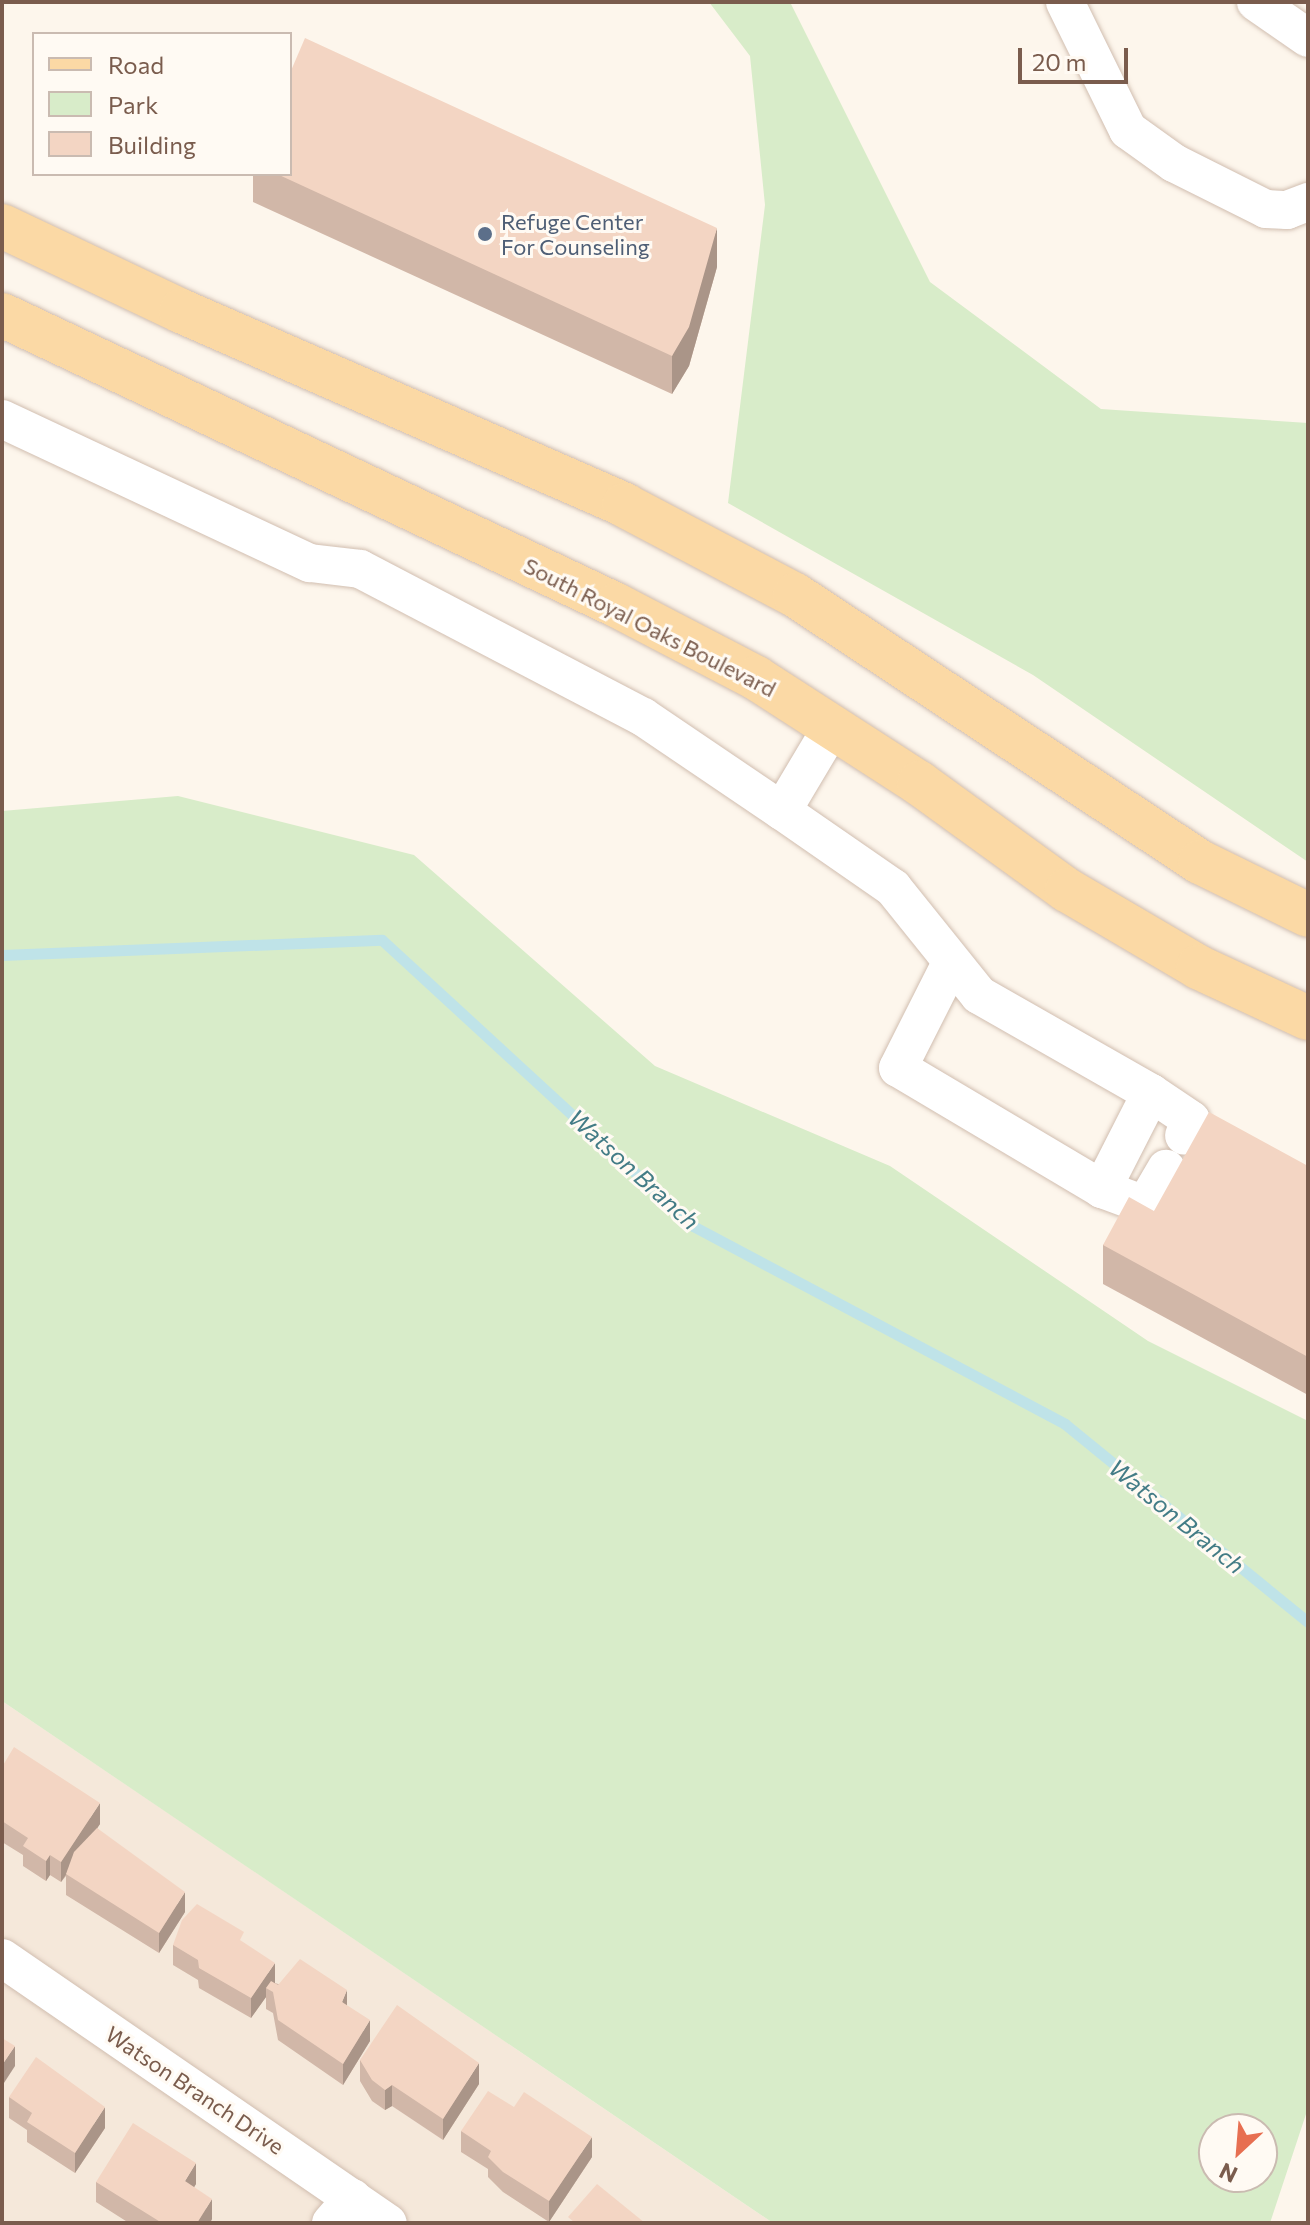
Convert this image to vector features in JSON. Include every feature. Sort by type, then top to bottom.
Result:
[{"type":"main road","points":[[2,226],[637,511],[795,595],[1200,862],[1308,915]]},
{"type":"main road","name":"South Royal Oaks Boulevard","points":[[2,315],[616,605],[756,678],[1067,890],[1198,967],[1308,1018]]},
{"type":"street","points":[[1065,2],[1128,130],[1174,163],[1266,209],[1287,210],[1308,202]]},
{"type":"street","points":[[1256,2],[1308,38]]},
{"type":"street","points":[[2,419],[310,563],[360,569],[643,717],[893,888],[979,995],[1151,1093],[1191,1120],[1184,1136]]},
{"type":"street","points":[[782,811],[832,727]]},
{"type":"street","points":[[951,963],[898,1068],[1135,1206],[1145,1205],[1166,1169]]},
{"type":"street","points":[[1102,1189],[1151,1093]]},
{"type":"street","name":"Watson Branch Drive","points":[[2,1958],[342,2210],[388,2223]]},
{"type":"shaded area","points":[[2,1701],[193,1830],[773,2223],[2,2223]]},
{"type":"green space","points":[[709,2],[790,2],[930,282],[1101,409],[1308,423],[1308,862],[1033,675],[728,503],[765,205],[750,56]]},
{"type":"green space","points":[[178,796],[414,855],[655,1066],[890,1166],[1148,1341],[1308,1421],[1308,2108],[1270,2223],[773,2223],[2,1701],[2,811]]},
{"type":"building","name":"Refuge Center For Counseling","points":[[305,38],[717,228],[689,327],[672,356],[281,176],[292,176],[292,68]]},
{"type":"building","points":[[1209,1112],[1308,1166],[1308,1357],[1103,1245],[1129,1197],[1154,1211]]},
{"type":"building","points":[[14,1747],[100,1803],[61,1862],[50,1855],[46,1861],[23,1846],[28,1838],[2,1821],[2,1767]]},
{"type":"building","points":[[97,1828],[185,1892],[159,1933],[66,1874],[74,1852]]},
{"type":"building","points":[[197,1904],[244,1932],[240,1940],[275,1963],[251,1998],[199,1968],[198,1960],[173,1945],[182,1920]]},
{"type":"building","points":[[300,1959],[347,1990],[342,2002],[370,2020],[343,2064],[278,2020],[273,1992],[266,1988],[271,1981],[278,1985]]},
{"type":"building","points":[[397,2005],[479,2063],[443,2119],[392,2085],[385,2090],[372,2080],[360,2060]]},
{"type":"building","points":[[2,2038],[15,2046],[2,2065]]},
{"type":"building","points":[[36,2057],[105,2107],[75,2153],[27,2122],[32,2113],[9,2097]]},
{"type":"building","points":[[488,2091],[514,2107],[524,2092],[592,2137],[549,2201],[503,2172],[488,2157],[491,2151],[461,2131]]},
{"type":"building","points":[[133,2123],[196,2163],[185,2181],[212,2199],[197,2223],[162,2223],[96,2182]]},
{"type":"building","points":[[597,2184],[645,2223],[575,2223],[568,2217]]},
{"type":"waterway","name":"Watson Branch","points":[[2,955],[382,940],[693,1226],[1065,1424],[1308,1622]]},
{"type":"place","name":"Refuge Center For Counseling","points":[[485,234]]}]
